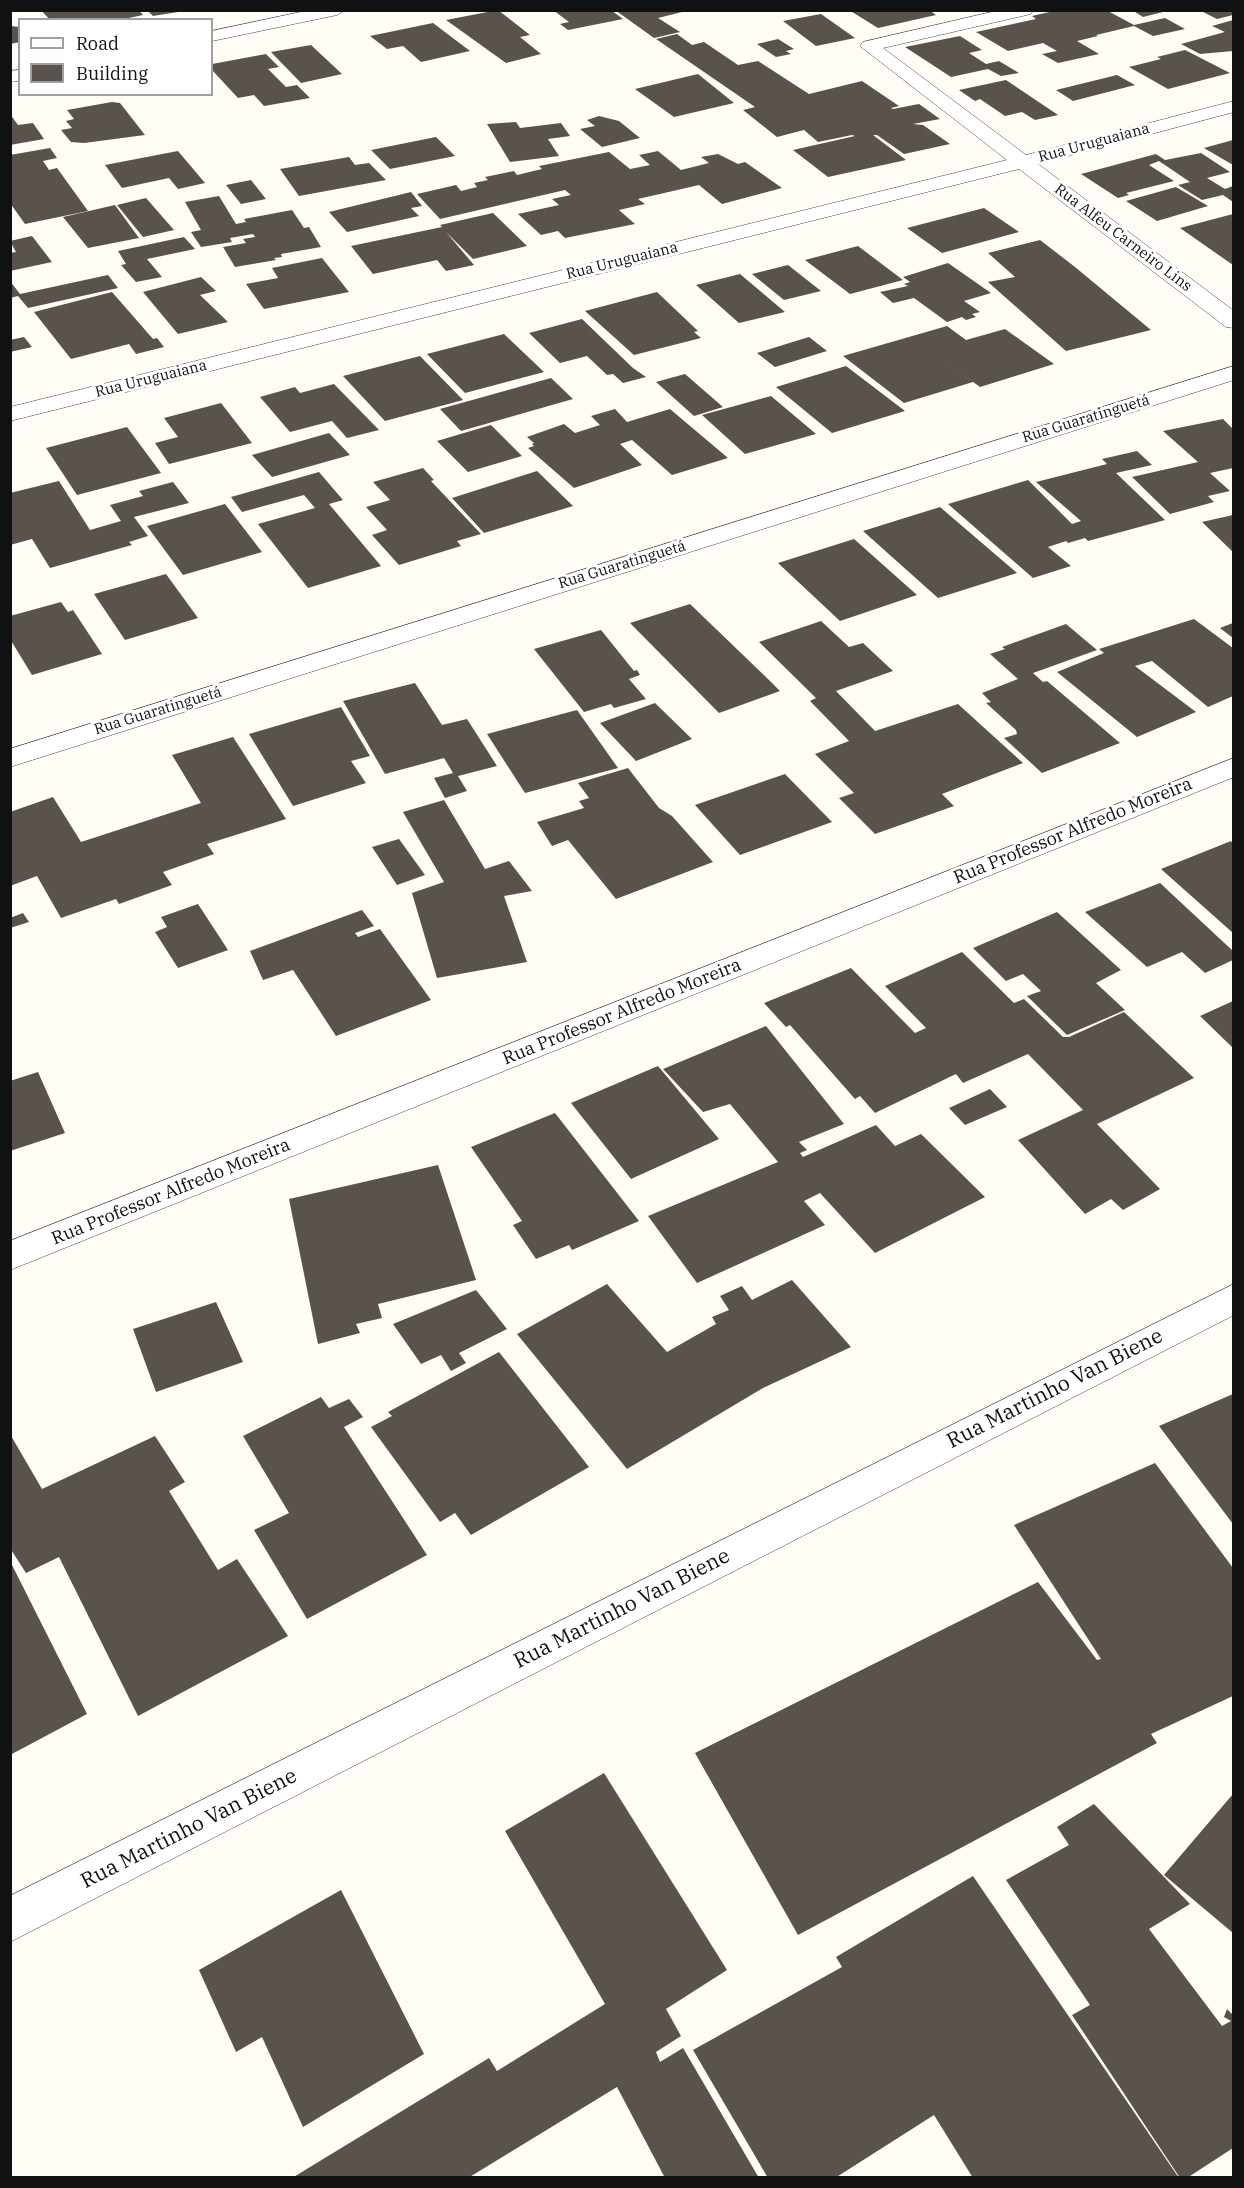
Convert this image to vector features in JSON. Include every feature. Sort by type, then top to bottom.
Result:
[{"type":"street","points":[[213,36],[337,10]]},
{"type":"street","name":"Rua Alfeu Carneiro Lins","points":[[1025,10],[869,46],[1233,322]]},
{"type":"street","name":"Rua Uruguaiana","points":[[10,414],[1023,162],[1233,106]]},
{"type":"street","name":"Rua Guaratinguetá","points":[[10,758],[1233,373]]},
{"type":"street","name":"Rua Professor Alfredo Moreira","points":[[10,1256],[1233,767]]},
{"type":"street","name":"Rua Martinho Van Biene","points":[[10,1920],[1233,1298]]},
{"type":"building","points":[[41,10],[139,10],[143,15],[129,18],[48,18]]},
{"type":"building","points":[[147,10],[178,10],[178,12],[153,16]]},
{"type":"building","points":[[498,10],[530,35],[520,37],[541,54],[506,63],[446,20]]},
{"type":"building","points":[[553,10],[611,10],[623,19],[568,30],[560,24],[569,22]]},
{"type":"building","points":[[615,10],[686,11],[658,18],[680,32],[654,38]]},
{"type":"building","points":[[849,10],[929,10],[936,15],[878,28]]},
{"type":"building","points":[[1058,10],[1106,10],[1134,25],[1165,18],[1185,29],[1153,36],[1134,26],[1096,35],[1098,36],[1077,41],[1099,54],[1058,63],[1042,54],[1057,51],[1043,43],[1008,51],[976,32],[1036,19],[1032,16]]},
{"type":"building","points":[[1132,10],[1167,10],[1167,11],[1143,17]]},
{"type":"building","points":[[1199,10],[1233,10],[1233,15],[1217,19]]},
{"type":"building","points":[[821,14],[855,38],[816,46],[783,21]]},
{"type":"building","points":[[1233,20],[1233,51],[1200,54],[1181,44],[1225,32],[1212,26]]},
{"type":"building","points":[[433,23],[470,51],[421,62],[403,46],[387,49],[370,36]]},
{"type":"building","points":[[10,26],[18,27],[18,42],[10,44]]},
{"type":"building","points":[[677,34],[692,45],[704,42],[738,65],[758,61],[809,94],[862,81],[899,106],[891,108],[893,109],[919,104],[940,119],[913,124],[923,125],[950,144],[904,154],[877,135],[873,135],[906,160],[828,177],[793,150],[855,136],[818,142],[804,130],[777,137],[743,110],[755,107],[656,39]]},
{"type":"building","points":[[960,36],[982,50],[969,53],[986,64],[999,61],[1019,73],[1001,76],[988,69],[951,77],[905,47]]},
{"type":"building","points":[[778,39],[794,49],[786,51],[791,54],[776,57],[757,44]]},
{"type":"building","points":[[311,45],[342,74],[301,83],[271,52]]},
{"type":"building","points":[[1185,50],[1230,73],[1168,89],[1129,67],[1161,59],[1157,57]]},
{"type":"building","points":[[266,54],[279,67],[268,69],[286,87],[297,85],[310,98],[264,106],[254,95],[238,98],[213,71],[213,64]]},
{"type":"building","points":[[698,74],[734,103],[674,117],[635,89]]},
{"type":"building","points":[[1117,75],[1135,85],[1073,101],[1056,90]]},
{"type":"building","points":[[1006,80],[1058,115],[1035,120],[1022,112],[1005,116],[980,99],[975,101],[959,90]]},
{"type":"building","points":[[112,102],[120,103],[145,135],[84,143],[71,142],[61,130],[72,128],[66,121],[74,119],[67,110]]},
{"type":"building","points":[[10,114],[18,125],[33,123],[44,139],[10,145]]},
{"type":"building","points":[[599,116],[619,121],[640,138],[602,147],[580,129],[595,126],[587,120]]},
{"type":"building","points":[[516,122],[520,128],[561,123],[570,136],[548,139],[559,156],[510,162],[487,124]]},
{"type":"building","points":[[436,137],[455,156],[390,169],[371,150]]},
{"type":"building","points":[[1233,140],[1233,165],[1204,148]]},
{"type":"building","points":[[50,148],[57,158],[43,161],[49,170],[57,168],[88,211],[25,224],[10,203],[10,155]]},
{"type":"building","points":[[178,151],[205,183],[178,189],[169,178],[122,188],[105,165]]},
{"type":"building","points":[[658,151],[681,170],[709,163],[701,157],[718,154],[738,164],[745,162],[782,188],[722,204],[699,185],[638,199],[645,204],[619,210],[635,224],[565,238],[558,231],[541,235],[518,214],[559,205],[552,199],[571,195],[565,190],[440,219],[417,194],[456,185],[461,191],[477,187],[474,183],[488,180],[485,177],[514,171],[517,175],[542,169],[539,166],[609,152],[630,169],[650,165],[639,155]]},
{"type":"building","points":[[1201,153],[1230,172],[1207,178],[1225,189],[1233,186],[1233,202],[1223,195],[1202,200],[1178,185],[1190,182],[1159,161],[1149,165],[1174,181],[1126,193],[1129,195],[1118,198],[1081,174],[1156,154],[1165,160]]},
{"type":"building","points":[[349,157],[355,165],[369,163],[386,180],[299,196],[280,169]]},
{"type":"building","points":[[251,180],[266,199],[241,204],[226,185]]},
{"type":"building","points":[[1176,187],[1208,206],[1157,221],[1126,201]]},
{"type":"building","points":[[411,192],[422,206],[411,208],[419,216],[347,232],[329,212]]},
{"type":"building","points":[[219,196],[236,224],[246,222],[244,219],[292,210],[304,228],[309,227],[321,247],[281,254],[282,257],[274,258],[276,260],[235,267],[223,247],[246,243],[243,239],[255,237],[253,234],[230,238],[232,242],[201,247],[191,232],[201,230],[185,202]]},
{"type":"building","points":[[146,198],[174,230],[143,237],[117,205]]},
{"type":"building","points":[[115,205],[139,238],[88,248],[63,217]]},
{"type":"building","points":[[984,208],[1019,232],[942,253],[907,228]]},
{"type":"building","points":[[493,213],[527,246],[473,259],[446,232],[474,265],[446,271],[437,260],[373,274],[351,246],[442,227],[440,225]]},
{"type":"building","points":[[1233,214],[1233,265],[1180,228]]},
{"type":"building","points":[[32,236],[52,262],[10,271],[10,253],[16,252],[10,241]]},
{"type":"building","points":[[184,237],[195,249],[147,259],[162,277],[136,282],[121,265],[126,264],[118,251]]},
{"type":"building","points":[[1040,240],[1151,330],[1066,351],[988,282],[1015,277],[988,253]]},
{"type":"building","points":[[858,246],[903,280],[850,294],[805,260]]},
{"type":"building","points":[[322,258],[349,292],[264,309],[246,284],[278,278],[272,268]]},
{"type":"building","points":[[948,263],[991,293],[964,301],[980,312],[972,314],[976,317],[966,320],[962,317],[947,322],[914,298],[893,303],[880,292],[908,286],[904,284],[910,282],[903,277]]},
{"type":"building","points":[[788,265],[821,291],[784,300],[752,274]]},
{"type":"building","points":[[740,274],[785,312],[739,323],[696,285]]},
{"type":"building","points":[[108,275],[118,288],[28,308],[18,296],[10,298],[10,281],[20,294]]},
{"type":"building","points":[[201,277],[216,291],[200,295],[228,322],[178,334],[143,292]]},
{"type":"building","points":[[112,292],[153,339],[157,338],[164,347],[136,354],[129,344],[71,359],[34,312]]},
{"type":"building","points":[[657,292],[698,331],[694,332],[701,338],[634,355],[585,311]]},
{"type":"building","points":[[582,319],[633,368],[646,377],[623,383],[613,374],[607,375],[587,356],[560,363],[529,333]]},
{"type":"building","points":[[947,326],[966,340],[1005,329],[1054,364],[980,387],[925,347],[973,382],[904,403],[843,356]]},
{"type":"building","points":[[504,334],[544,372],[465,393],[427,354]]},
{"type":"building","points":[[24,337],[32,347],[10,352],[10,340]]},
{"type":"building","points":[[809,337],[827,351],[775,367],[757,353]]},
{"type":"building","points":[[420,356],[463,400],[385,421],[343,376]]},
{"type":"building","points":[[846,366],[905,411],[832,433],[776,387]]},
{"type":"building","points":[[685,374],[723,407],[694,416],[656,382]]},
{"type":"building","points":[[551,378],[573,399],[461,431],[440,409]]},
{"type":"building","points":[[334,384],[379,430],[347,438],[332,421],[290,432],[260,397],[295,387],[300,393]]},
{"type":"building","points":[[771,396],[816,434],[745,454],[702,415]]},
{"type":"building","points":[[221,403],[252,443],[169,464],[155,443],[178,437],[164,418]]},
{"type":"building","points":[[615,409],[627,422],[670,409],[728,458],[672,475],[632,440],[620,444],[642,465],[574,488],[528,448],[534,446],[532,444],[534,443],[527,437],[564,424],[575,433],[600,425],[591,416]]},
{"type":"building","points":[[1223,419],[1233,429],[1233,468],[1210,473],[1230,491],[1208,496],[1214,502],[1170,514],[1132,477],[1198,462],[1163,431]]},
{"type":"building","points":[[491,425],[522,456],[468,472],[437,441]]},
{"type":"building","points":[[127,427],[161,473],[77,495],[46,448]]},
{"type":"building","points":[[329,433],[350,455],[272,477],[252,455]]},
{"type":"building","points":[[1137,451],[1152,465],[1116,473],[1165,520],[1088,541],[1085,538],[1048,547],[1071,566],[1033,578],[948,504],[1028,480],[1072,524],[1081,521],[1036,482],[1107,464],[1102,459]]},
{"type":"building","points":[[423,468],[434,480],[431,481],[481,534],[457,541],[461,546],[399,565],[372,535],[387,530],[366,507],[390,500],[373,482]]},
{"type":"building","points":[[537,471],[573,506],[484,533],[452,498]]},
{"type":"building","points":[[319,472],[343,500],[329,504],[381,566],[308,588],[258,524],[315,508],[304,495],[242,512],[231,497]]},
{"type":"building","points":[[59,481],[90,530],[121,521],[110,505],[143,496],[139,491],[173,482],[189,503],[134,517],[148,536],[129,542],[132,545],[50,568],[32,539],[10,545],[10,493]]},
{"type":"building","points":[[225,504],[262,552],[183,575],[147,526]]},
{"type":"building","points":[[940,507],[1017,573],[938,598],[863,531]]},
{"type":"building","points":[[1233,515],[1233,552],[1202,522]]},
{"type":"building","points":[[854,539],[917,595],[840,621],[778,563]]},
{"type":"building","points":[[166,574],[198,618],[125,640],[94,594]]},
{"type":"building","points":[[61,602],[68,612],[73,610],[102,654],[32,675],[10,639],[10,616]]},
{"type":"building","points":[[690,604],[780,691],[719,713],[630,623]]},
{"type":"building","points":[[1194,619],[1233,648],[1233,696],[1208,707],[1152,661],[1135,666],[1196,712],[1137,737],[1057,672],[1104,653],[1099,649]]},
{"type":"building","points":[[821,621],[849,647],[863,643],[893,671],[836,691],[875,731],[958,704],[1023,763],[942,794],[954,806],[875,834],[839,798],[854,793],[815,754],[849,741],[810,701],[816,698],[759,642]]},
{"type":"building","points":[[1233,623],[1233,638],[1220,628]]},
{"type":"building","points":[[1066,624],[1097,650],[1033,673],[1043,682],[1047,681],[1120,743],[1042,773],[1004,738],[1017,734],[1016,730],[986,703],[991,702],[982,693],[1018,679],[990,654],[1005,649],[1002,647]]},
{"type":"building","points":[[601,630],[634,671],[637,670],[640,675],[629,679],[646,699],[614,708],[611,704],[584,712],[534,649]]},
{"type":"building","points":[[415,683],[442,725],[467,719],[497,766],[458,776],[467,791],[445,798],[434,778],[453,773],[444,758],[385,774],[343,701]]},
{"type":"building","points":[[655,703],[692,739],[636,761],[600,723]]},
{"type":"building","points":[[341,707],[370,756],[351,761],[366,783],[293,806],[249,734]]},
{"type":"building","points":[[577,710],[618,768],[525,793],[487,734]]},
{"type":"building","points":[[233,737],[286,819],[207,844],[214,854],[163,872],[172,885],[119,904],[116,899],[61,918],[37,876],[10,886],[10,812],[53,797],[81,842],[201,803],[172,755]]},
{"type":"building","points":[[628,768],[659,808],[672,816],[713,862],[616,899],[568,840],[552,846],[537,822],[584,808],[579,801],[589,798],[578,783]]},
{"type":"building","points":[[785,774],[832,822],[740,855],[695,805]]},
{"type":"building","points":[[444,800],[485,869],[509,861],[532,891],[504,896],[527,962],[437,978],[412,893],[444,882],[403,812]]},
{"type":"building","points":[[399,839],[425,875],[397,885],[372,847]]},
{"type":"building","points":[[1231,841],[1233,844],[1233,933],[1161,869]]},
{"type":"building","points":[[1160,883],[1233,951],[1233,960],[1205,973],[1182,952],[1147,967],[1085,912]]},
{"type":"building","points":[[198,904],[228,950],[178,968],[155,932],[167,927],[161,917]]},
{"type":"building","points":[[362,910],[374,926],[355,933],[358,937],[380,929],[431,1000],[336,1036],[293,970],[263,980],[250,951]]},
{"type":"building","points":[[1057,912],[1121,970],[1096,983],[1125,1010],[1067,1035],[1027,996],[1041,991],[1023,974],[1006,981],[973,948]]},
{"type":"building","points":[[23,913],[29,922],[10,928],[10,918]]},
{"type":"building","points":[[962,952],[1014,1003],[1024,999],[1063,1037],[1069,1037],[1124,1012],[1194,1078],[1097,1124],[1160,1189],[1123,1210],[1111,1199],[1085,1214],[1018,1140],[1083,1110],[1028,1054],[963,1083],[956,1074],[875,1113],[860,1096],[855,1099],[790,1025],[786,1027],[764,1003],[851,968],[915,1033],[926,1028],[885,986]]},
{"type":"building","points":[[1233,1001],[1233,1048],[1200,1016]]},
{"type":"building","points":[[766,1026],[844,1124],[799,1142],[807,1150],[800,1153],[803,1157],[876,1125],[895,1146],[921,1134],[985,1197],[875,1253],[820,1193],[804,1201],[825,1225],[697,1283],[648,1216],[778,1162],[730,1104],[703,1112],[663,1069]]},
{"type":"building","points":[[658,1066],[719,1139],[631,1179],[571,1103]]},
{"type":"building","points":[[38,1072],[65,1133],[10,1151],[10,1081]]},
{"type":"building","points":[[990,1089],[1007,1107],[965,1125],[949,1108]]},
{"type":"building","points":[[555,1113],[639,1221],[572,1250],[569,1245],[536,1259],[513,1225],[522,1221],[471,1147]]},
{"type":"building","points":[[438,1165],[476,1280],[378,1304],[382,1318],[356,1324],[360,1333],[318,1344],[289,1199]]},
{"type":"building","points":[[792,1280],[851,1347],[763,1388],[627,1469],[517,1334],[607,1284],[667,1352],[716,1324],[712,1317],[729,1310],[720,1296],[742,1286],[752,1300]]},
{"type":"building","points":[[476,1290],[507,1329],[459,1353],[466,1363],[451,1371],[441,1355],[421,1364],[393,1324]]},
{"type":"building","points":[[216,1302],[243,1362],[156,1392],[133,1329]]},
{"type":"building","points":[[499,1352],[589,1467],[471,1535],[455,1513],[440,1522],[371,1427],[392,1416],[388,1412]]},
{"type":"building","points":[[1233,1394],[1233,1524],[1159,1426]]},
{"type":"building","points":[[321,1397],[329,1408],[349,1399],[363,1417],[344,1427],[427,1555],[307,1619],[254,1530],[289,1513],[243,1436]]},
{"type":"building","points":[[10,1434],[42,1489],[155,1436],[185,1482],[169,1491],[218,1570],[237,1559],[288,1636],[138,1716],[59,1557],[26,1573],[10,1548]]},
{"type":"building","points":[[1155,1463],[1233,1568],[1233,1696],[1151,1734],[1157,1743],[798,1935],[695,1753],[1038,1582],[1097,1660],[1101,1659],[1014,1525]]},
{"type":"building","points":[[10,1561],[87,1714],[10,1755]]},
{"type":"building","points":[[604,1773],[727,1970],[666,2009],[681,2036],[656,2052],[660,2062],[683,2048],[759,2178],[665,2178],[617,2087],[468,2178],[292,2178],[489,2058],[497,2071],[605,2004],[505,1831]]},
{"type":"building","points":[[1233,1794],[1233,1933],[1164,1875]]},
{"type":"building","points":[[1094,1804],[1190,1904],[1149,1929],[1222,2026],[1231,2021],[1224,2017],[1227,2009],[1233,2015],[1233,2148],[1187,2178],[1180,2178],[1072,2015],[1090,2005],[1006,1880],[1069,1845],[1057,1827]]},
{"type":"building","points":[[973,1876],[1179,2178],[973,2178],[934,2115],[835,2178],[768,2178],[693,2050],[842,1967],[836,1957]]},
{"type":"building","points":[[341,1890],[424,2054],[303,2127],[262,2037],[236,2052],[199,1970]]}]
